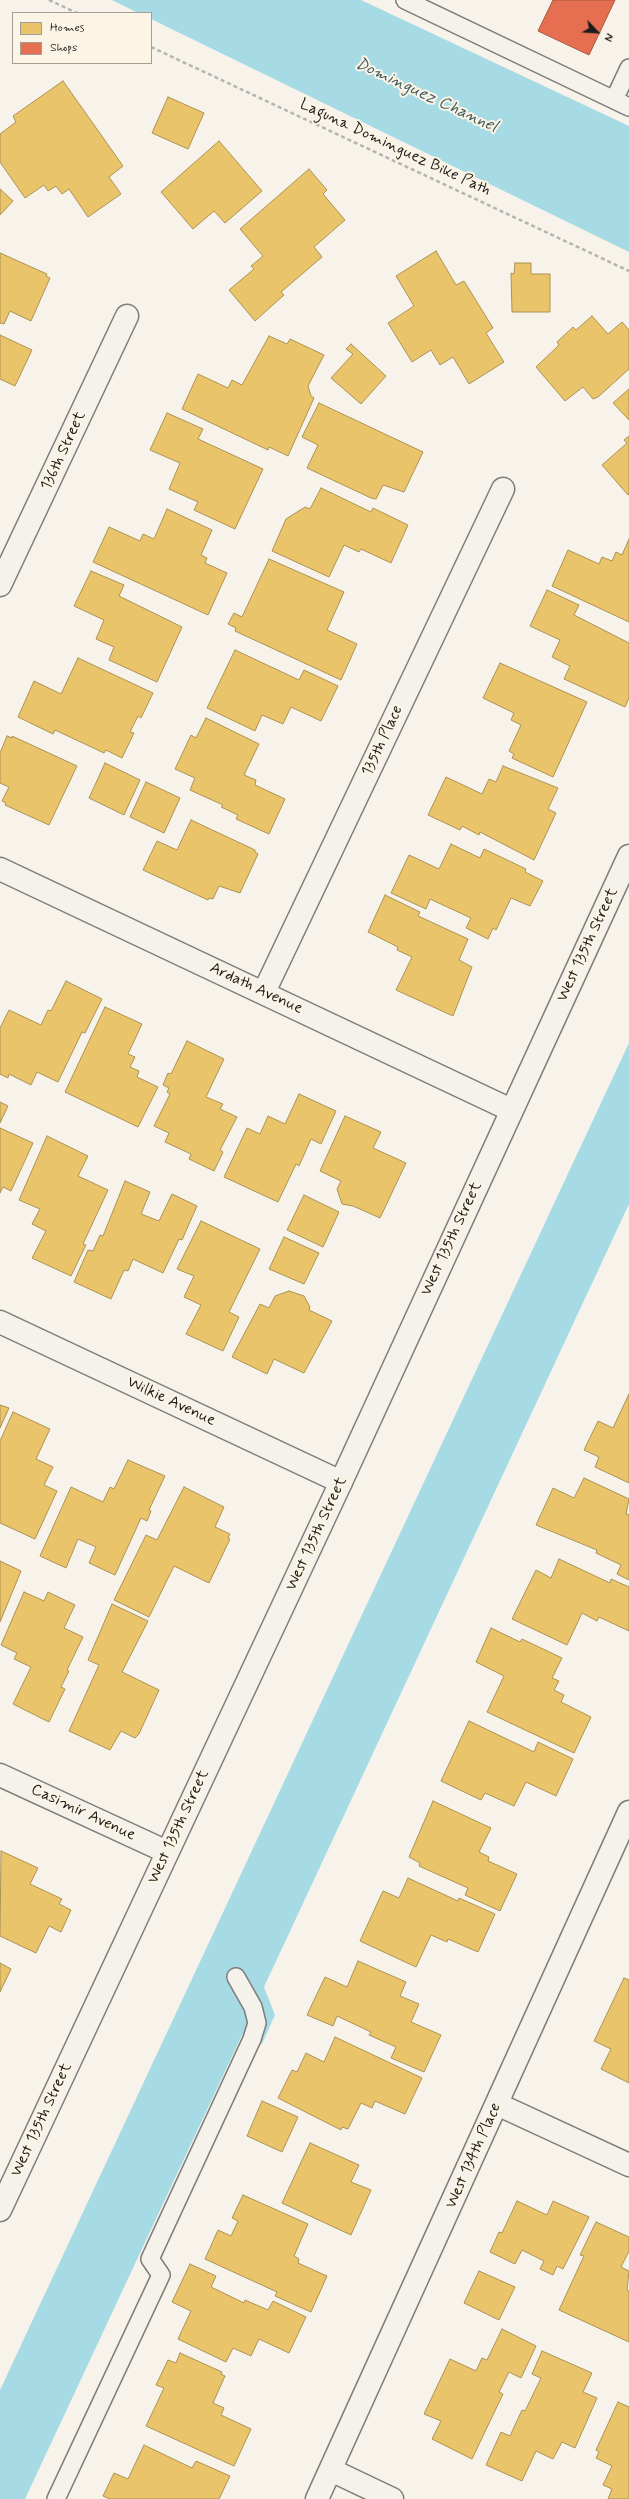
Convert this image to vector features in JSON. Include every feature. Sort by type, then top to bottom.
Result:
[{"type":"street","name":"136th Street","points":[[0,585],[127,316]]},
{"type":"street","name":"135th Place","points":[[264,992],[503,489]]},
{"type":"street","name":"West 135th Street","points":[[0,2210],[166,1852],[341,1482],[629,856]]},
{"type":"street","name":"Ardath Avenue","points":[[0,869],[264,992],[511,1110]]},
{"type":"street","name":"Wilkie Avenue","points":[[0,1322],[341,1482]]},
{"type":"street","name":"Casimir Avenue","points":[[0,1775],[166,1852]]},
{"type":"street","name":"West 134th Place","points":[[317,2499],[629,1812]]},
{"type":"street","points":[[497,2104],[629,2165]]},
{"type":"street","points":[[331,2470],[392,2499]]},
{"type":"lane","points":[[404,0],[429,5],[622,103],[629,68]]},
{"type":"lane","points":[[56,2499],[161,2275],[150,2259],[252,2039],[257,2023],[256,2018],[253,2007],[236,1977]]},
{"type":"path","points":[[49,0],[75,12]]},
{"type":"path","name":"Laguna Dominguez Bike Path","points":[[152,48],[629,271]]},
{"type":"water","name":"Dominguez Channel","points":[[112,0],[361,0],[629,126],[629,252],[152,19],[152,12],[136,12]]},
{"type":"water","points":[[629,1043],[629,1204],[264,1987],[275,2015],[262,2044],[242,2035],[25,2499],[0,2499],[0,2390]]},
{"type":"building: Homes","points":[[63,81],[123,166],[109,177],[121,194],[88,217],[69,189],[62,194],[56,186],[48,191],[44,185],[25,198],[0,162],[0,134],[16,122],[13,116]]},
{"type":"building: Homes","points":[[168,97],[204,113],[188,149],[152,133]]},
{"type":"building: Homes","points":[[219,141],[262,191],[225,223],[214,211],[193,229],[161,192]]},
{"type":"building: Homes","points":[[309,169],[327,190],[323,194],[345,220],[314,247],[322,257],[281,292],[284,295],[255,321],[229,290],[254,269],[251,266],[263,256],[240,229]]},
{"type":"building: Homes","points":[[0,189],[13,201],[0,215]]},
{"type":"building: Homes","points":[[436,251],[456,285],[464,281],[493,328],[486,333],[504,362],[469,384],[453,357],[440,365],[431,350],[412,362],[388,323],[414,306],[396,276]]},
{"type":"building: Homes","points":[[0,253],[47,274],[46,276],[50,278],[31,321],[10,311],[4,324],[0,323]]},
{"type":"building: Homes","points":[[515,263],[531,263],[531,274],[550,274],[550,312],[512,312],[511,273],[514,274]]},
{"type":"building: Homes","points":[[592,316],[608,334],[622,322],[629,330],[629,369],[598,397],[593,399],[583,387],[565,401],[536,367],[559,345],[557,342],[573,327],[576,330]]},
{"type":"building: Homes","points":[[0,335],[32,350],[15,386],[0,379]]},
{"type":"building: Homes","points":[[269,336],[287,344],[290,339],[324,355],[308,386],[311,396],[314,398],[288,456],[269,447],[268,450],[182,409],[198,374],[228,388],[232,380],[242,385]]},
{"type":"building: Homes","points":[[351,344],[386,376],[361,404],[331,378],[353,354],[346,349]]},
{"type":"building: Homes","points":[[629,389],[629,420],[613,403]]},
{"type":"building: Homes","points":[[319,403],[423,452],[404,492],[383,485],[376,499],[371,498],[307,468],[318,445],[302,437]]},
{"type":"building: Homes","points":[[167,413],[203,429],[198,439],[263,469],[235,529],[194,510],[198,502],[169,489],[180,463],[150,450]]},
{"type":"building: Homes","points":[[629,436],[628,495],[602,465],[627,443],[624,440]]},
{"type":"building: Homes","points":[[321,488],[371,512],[373,508],[408,525],[391,563],[361,549],[359,552],[344,545],[329,577],[272,551],[286,519],[305,507],[310,509]]},
{"type":"building: Homes","points":[[167,509],[212,530],[201,555],[207,558],[205,563],[227,573],[208,615],[93,562],[109,527],[140,541],[143,534],[154,539]]},
{"type":"building: Homes","points":[[629,539],[629,622],[552,586],[568,550],[599,564],[602,557],[612,561],[616,552],[622,555]]},
{"type":"building: Homes","points":[[269,559],[344,592],[327,630],[357,644],[341,680],[235,631],[236,628],[228,624],[234,613],[242,617]]},
{"type":"building: Homes","points":[[91,571],[124,585],[119,596],[182,627],[157,682],[109,660],[114,647],[96,639],[104,620],[74,606]]},
{"type":"building: Homes","points":[[547,590],[579,605],[574,615],[629,643],[629,698],[625,707],[564,679],[570,666],[552,657],[560,640],[530,626]]},
{"type":"building: Homes","points":[[235,650],[299,680],[304,670],[338,686],[321,721],[291,707],[283,724],[262,715],[255,731],[207,708]]},
{"type":"building: Homes","points":[[78,658],[153,693],[141,718],[138,716],[130,732],[134,733],[122,758],[106,750],[104,753],[55,730],[53,734],[18,717],[34,681],[61,694]]},
{"type":"building: Homes","points":[[500,663],[587,702],[553,777],[512,758],[514,754],[509,751],[521,725],[511,720],[514,713],[483,698]]},
{"type":"building: Homes","points":[[206,718],[259,744],[244,775],[256,780],[255,785],[285,799],[269,834],[236,819],[238,815],[221,807],[223,805],[190,790],[195,778],[175,769],[191,735],[196,738]]},
{"type":"building: Homes","points":[[7,736],[12,738],[12,736],[77,766],[49,825],[5,805],[6,803],[2,801],[9,787],[0,783],[0,753]]},
{"type":"building: Homes","points":[[105,763],[140,780],[124,815],[89,798]]},
{"type":"building: Homes","points":[[503,766],[558,788],[548,809],[556,813],[534,860],[480,832],[479,835],[462,826],[460,830],[428,815],[446,777],[482,794],[489,779],[496,782]]},
{"type":"building: Homes","points":[[146,782],[180,798],[164,833],[130,817]]},
{"type":"building: Homes","points":[[191,820],[255,850],[258,854],[240,893],[219,886],[213,899],[209,898],[208,900],[143,870],[157,841],[177,850]]},
{"type":"building: Homes","points":[[451,844],[480,858],[484,849],[526,869],[525,872],[543,881],[530,906],[511,898],[496,930],[493,928],[488,939],[466,928],[471,918],[430,899],[426,909],[391,893],[409,855],[439,869]]},
{"type":"building: Homes","points":[[385,895],[420,912],[418,916],[468,939],[459,960],[472,967],[453,1016],[396,990],[412,957],[397,950],[398,947],[368,932]]},
{"type":"building: Homes","points":[[66,981],[102,999],[85,1033],[82,1032],[58,1082],[37,1072],[31,1085],[9,1074],[8,1078],[0,1074],[0,1028],[9,1010],[41,1025],[48,1010],[51,1011]]},
{"type":"building: Homes","points":[[105,1007],[142,1024],[128,1054],[135,1057],[130,1067],[139,1071],[137,1077],[158,1087],[138,1127],[65,1092]]},
{"type":"building: Homes","points":[[187,1041],[224,1059],[206,1097],[223,1104],[220,1109],[237,1117],[220,1150],[223,1152],[214,1171],[189,1159],[191,1154],[165,1142],[169,1133],[154,1126],[170,1094],[167,1092],[169,1088],[163,1085],[168,1073],[171,1074]]},
{"type":"building: Homes","points":[[299,1094],[336,1111],[321,1144],[311,1139],[299,1166],[296,1164],[278,1202],[224,1177],[247,1128],[260,1134],[268,1116],[285,1124]]},
{"type":"building: Homes","points":[[0,1102],[8,1106],[0,1123]]},
{"type":"building: Homes","points":[[345,1116],[381,1132],[373,1148],[406,1163],[380,1218],[353,1206],[342,1204],[337,1189],[341,1181],[320,1171]]},
{"type":"building: Homes","points":[[0,1128],[33,1143],[11,1191],[3,1187],[0,1193]]},
{"type":"building: Homes","points":[[47,1136],[88,1156],[78,1176],[108,1190],[83,1244],[86,1245],[71,1276],[32,1258],[46,1231],[32,1224],[40,1209],[19,1200]]},
{"type":"building: Homes","points":[[125,1181],[150,1192],[141,1214],[159,1221],[172,1194],[197,1206],[182,1240],[179,1239],[163,1273],[133,1259],[128,1271],[124,1270],[111,1299],[74,1282],[88,1250],[93,1251],[100,1235],[103,1236]]},
{"type":"building: Homes","points":[[304,1195],[339,1212],[323,1247],[287,1230]]},
{"type":"building: Homes","points":[[201,1221],[260,1249],[229,1312],[239,1317],[223,1351],[186,1334],[201,1305],[184,1297],[194,1276],[177,1269]]},
{"type":"building: Homes","points":[[284,1237],[319,1253],[304,1284],[269,1269]]},
{"type":"building: Homes","points":[[289,1291],[304,1296],[310,1307],[309,1310],[332,1321],[304,1373],[274,1359],[267,1374],[232,1357],[260,1304],[269,1308],[275,1296]]},
{"type":"building: Homes","points":[[629,1394],[629,1483],[595,1467],[599,1457],[584,1450],[598,1421],[613,1428]]},
{"type":"building: Homes","points":[[0,1405],[9,1408],[0,1428]]},
{"type":"building: Homes","points":[[13,1412],[50,1429],[36,1459],[53,1467],[44,1485],[57,1491],[35,1539],[0,1523],[0,1441]]},
{"type":"building: Homes","points":[[128,1460],[165,1476],[149,1510],[151,1511],[147,1521],[141,1518],[115,1575],[89,1563],[96,1547],[78,1539],[66,1568],[40,1556],[71,1487],[103,1502],[110,1487],[114,1489]]},
{"type":"building: Homes","points":[[584,1478],[629,1499],[626,1514],[629,1515],[629,1580],[617,1574],[621,1565],[596,1553],[597,1550],[536,1525],[553,1488],[574,1498]]},
{"type":"building: Homes","points":[[184,1487],[224,1507],[215,1527],[230,1534],[228,1538],[230,1539],[209,1583],[174,1566],[149,1617],[114,1600],[146,1535],[157,1540]]},
{"type":"building: Homes","points":[[559,1559],[610,1583],[611,1579],[629,1587],[629,1631],[599,1617],[597,1621],[582,1613],[567,1645],[512,1619],[536,1570],[551,1578]]},
{"type":"building: Homes","points":[[0,1561],[21,1571],[0,1622]]},
{"type":"building: Homes","points":[[24,1592],[44,1601],[48,1592],[75,1605],[64,1628],[83,1637],[67,1670],[69,1671],[61,1687],[65,1689],[49,1722],[13,1704],[31,1667],[14,1659],[17,1653],[1,1645]]},
{"type":"building: Homes","points":[[112,1604],[148,1621],[122,1672],[159,1690],[139,1734],[135,1738],[121,1731],[110,1750],[69,1731],[99,1665],[88,1660]]},
{"type":"building: Homes","points":[[491,1628],[520,1642],[522,1639],[562,1658],[552,1678],[559,1681],[554,1690],[564,1695],[561,1702],[591,1717],[574,1753],[487,1712],[504,1676],[476,1662]]},
{"type":"building: Homes","points":[[469,1721],[534,1752],[538,1742],[573,1759],[556,1796],[526,1782],[514,1806],[485,1793],[481,1800],[441,1781]]},
{"type":"building: Homes","points":[[433,1801],[491,1828],[479,1852],[489,1857],[488,1861],[517,1874],[500,1911],[465,1895],[468,1888],[419,1866],[420,1863],[409,1857]]},
{"type":"building: Homes","points":[[1,1851],[38,1868],[30,1884],[62,1899],[59,1904],[71,1910],[61,1932],[49,1926],[36,1953],[0,1936]]},
{"type":"building: Homes","points":[[408,1878],[458,1901],[459,1898],[495,1914],[478,1952],[448,1939],[447,1942],[431,1935],[416,1967],[360,1941],[383,1891],[399,1898]]},
{"type":"building: Homes","points":[[358,1961],[406,1982],[400,1996],[419,2004],[411,2022],[441,2035],[424,2072],[391,2058],[396,2047],[369,2035],[371,2032],[337,2016],[333,2026],[307,2015],[325,1977],[347,1987]]},
{"type":"building: Homes","points":[[0,1963],[11,1969],[0,1992]]},
{"type":"building: Homes","points":[[624,1978],[629,1980],[629,2083],[601,2069],[611,2049],[594,2041]]},
{"type":"building: Homes","points":[[335,2037],[422,2078],[405,2114],[375,2101],[372,2108],[361,2103],[348,2129],[342,2127],[341,2130],[278,2098],[292,2070],[297,2072],[306,2053],[324,2062]]},
{"type":"building: Homes","points":[[262,2101],[298,2117],[282,2152],[247,2136]]},
{"type":"building: Homes","points":[[310,2143],[359,2165],[351,2182],[371,2190],[351,2235],[282,2203]]},
{"type":"building: Homes","points":[[243,2195],[308,2224],[294,2256],[299,2259],[298,2263],[327,2276],[311,2312],[275,2296],[277,2292],[205,2259],[218,2230],[231,2236],[238,2221],[232,2218]]},
{"type":"building: Homes","points":[[517,2201],[547,2215],[553,2201],[589,2217],[563,2269],[557,2266],[553,2275],[540,2269],[544,2261],[522,2250],[515,2264],[490,2252],[499,2232],[502,2233]]},
{"type":"building: Homes","points":[[596,2222],[629,2237],[629,2251],[621,2267],[629,2271],[627,2290],[629,2291],[629,2342],[559,2310],[584,2256],[580,2255]]},
{"type":"building: Homes","points":[[190,2264],[216,2276],[211,2287],[244,2303],[245,2300],[268,2310],[273,2301],[306,2317],[289,2353],[259,2339],[251,2356],[233,2348],[226,2362],[178,2339],[191,2311],[172,2302]]},
{"type":"building: Homes","points":[[479,2271],[515,2287],[499,2320],[464,2303]]},
{"type":"building: Homes","points":[[502,2329],[536,2346],[521,2378],[509,2372],[499,2392],[503,2394],[472,2459],[432,2439],[441,2421],[424,2414],[450,2359],[476,2371],[482,2358],[487,2360]]},
{"type":"building: Homes","points":[[542,2351],[592,2373],[583,2392],[597,2398],[575,2448],[562,2442],[553,2459],[536,2451],[522,2481],[486,2465],[501,2432],[510,2436],[522,2410],[525,2411],[541,2378],[532,2374]]},
{"type":"building: Homes","points":[[180,2353],[222,2372],[221,2374],[225,2376],[213,2403],[224,2408],[221,2415],[251,2429],[234,2466],[146,2426],[164,2388],[156,2385],[168,2360],[176,2363]]},
{"type":"building: Homes","points":[[618,2402],[629,2407],[629,2499],[608,2499],[612,2489],[603,2485],[612,2466],[596,2458],[599,2452],[596,2450]]},
{"type":"building: Homes","points":[[144,2445],[192,2468],[196,2461],[230,2476],[219,2499],[110,2499],[103,2496],[114,2473],[128,2479]]},
{"type":"building: Shops","points":[[553,0],[615,0],[589,55],[538,31]]}]
